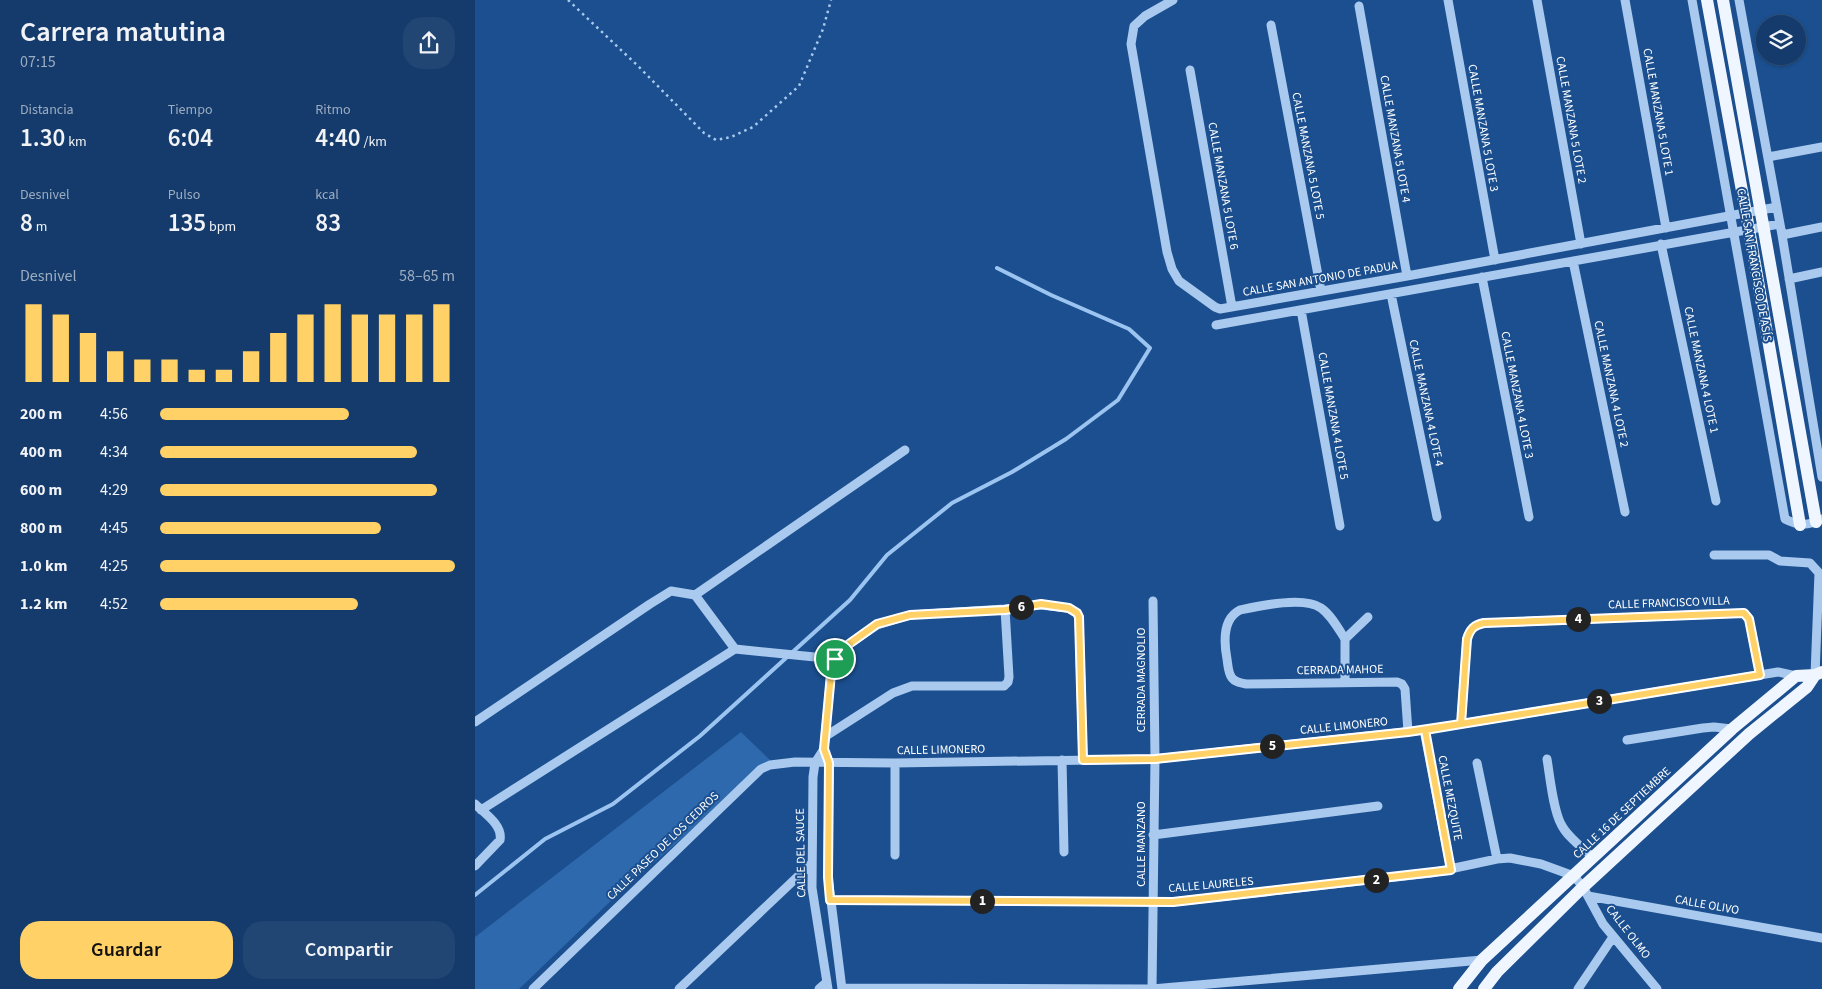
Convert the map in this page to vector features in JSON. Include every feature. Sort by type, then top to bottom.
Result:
[{"type":"main road","name":"CALLE SAN FRANCISCO DE ASÍS","points":[[1707,0],[1801,525]]},
{"type":"main road","name":"CALLE SAN FRANCISCO DE ASÍS","points":[[1723,0],[1763,227],[1819,520]]},
{"type":"main road","points":[[1796,676],[1818,674]]},
{"type":"main road","points":[[1484,989],[1497,972],[1586,891],[1749,734],[1807,687],[1818,674]]},
{"type":"main road","name":"CALLE 16 DE SEPTIEMBRE","points":[[1459,989],[1482,960],[1732,730],[1796,676]]},
{"type":"street","name":"CALLE SAN ANTONIO DE PADUA","points":[[1173,0],[1145,16],[1134,26],[1131,44],[1171,269],[1179,281],[1215,307],[1220,308],[1407,276],[1777,207]]},
{"type":"street","name":"CALLE MANZANA 5 LOTE 3","points":[[1448,0],[1495,260]]},
{"type":"street","name":"CALLE MANZANA 5 LOTE 2","points":[[1537,0],[1581,244]]},
{"type":"street","name":"CALLE MANZANA 5 LOTE 1","points":[[1625,0],[1666,228]]},
{"type":"street","name":"CALLE SAN FRANCISCO DE ASÍS","points":[[1692,0],[1785,519],[1801,525],[1819,520]]},
{"type":"street","points":[[1739,0],[1782,235],[1822,477]]},
{"type":"street","name":"CALLE MANZANA 5 LOTE 4","points":[[1359,6],[1407,276]]},
{"type":"street","name":"CALLE MANZANA 5 LOTE 5","points":[[1271,25],[1321,291]]},
{"type":"street","name":"CALLE MANZANA 5 LOTE 6","points":[[1190,70],[1232,306]]},
{"type":"street","points":[[1768,157],[1822,147]]},
{"type":"street","points":[[1216,324],[1780,224]]},
{"type":"street","points":[[1782,235],[1822,227]]},
{"type":"street","name":"CALLE MANZANA 4 LOTE 1","points":[[1661,244],[1716,502]]},
{"type":"street","name":"CALLE MANZANA 4 LOTE 2","points":[[1573,261],[1625,512]]},
{"type":"street","points":[[1789,279],[1822,272]]},
{"type":"street","name":"CALLE MANZANA 4 LOTE 3","points":[[1482,277],[1529,517]]},
{"type":"street","name":"CALLE MANZANA 4 LOTE 4","points":[[1391,294],[1437,517]]},
{"type":"street","name":"CALLE MANZANA 4 LOTE 5","points":[[1301,310],[1340,526]]},
{"type":"street","points":[[695,595],[905,450]]},
{"type":"street","points":[[1714,555],[1769,555],[1779,561],[1810,564],[1819,573],[1818,674]]},
{"type":"street","points":[[475,722],[671,591],[695,595],[735,649]]},
{"type":"street","name":"CERRADA MAGNOLIO","points":[[1153,601],[1155,759]]},
{"type":"street","name":"CERRADA MAHOE","points":[[1345,639],[1328,614],[1320,607],[1308,602],[1240,610],[1236,612],[1229,622],[1225,634],[1229,673],[1239,683],[1246,684],[1397,682],[1402,684],[1405,689],[1408,732]]},
{"type":"street","points":[[475,866],[500,840],[501,834],[499,828],[478,807],[735,649],[835,659],[849,644],[877,624],[910,615],[1005,610],[1041,604],[1069,608],[1077,613],[1079,617],[1083,760]]},
{"type":"street","points":[[826,736],[893,694],[912,686],[1004,686],[1008,682],[1009,676],[1005,610]]},
{"type":"street","name":"CALLE FRANCISCO VILLA","points":[[1461,724],[1467,639],[1471,628],[1477,624],[1744,613],[1749,619],[1760,675]]},
{"type":"street","points":[[1345,682],[1345,639],[1368,617]]},
{"type":"street","name":"CALLE DEL SAUCE","points":[[827,986],[812,888],[813,778],[815,763],[824,749],[831,674],[835,659]]},
{"type":"street","name":"CALLE LIMONERO","points":[[829,763],[895,764],[1155,759],[1425,730],[1777,672],[1796,676]]},
{"type":"street","points":[[1627,740],[1703,728],[1714,727],[1732,730]]},
{"type":"street","name":"CALLE MEZQUITE","points":[[1425,730],[1451,870]]},
{"type":"street","name":"CALLE DEL SAUCE","points":[[824,749],[829,763],[828,877],[842,988]]},
{"type":"street","name":"CALLE MANZANO","points":[[1152,989],[1155,759]]},
{"type":"street","points":[[1062,760],[1064,852]]},
{"type":"street","points":[[1547,760],[1561,824],[1567,833],[1593,858]]},
{"type":"street","name":"CALLE PASEO DE LOS CEDROS","points":[[533,989],[761,769],[778,763],[829,763]]},
{"type":"street","points":[[1477,763],[1497,859]]},
{"type":"street","points":[[895,764],[895,855]]},
{"type":"street","points":[[1153,835],[1378,806]]},
{"type":"street","name":"CALLE LAURELES","points":[[830,900],[1153,902],[1216,898],[1451,870],[1497,859],[1524,860],[1574,876]]},
{"type":"street","points":[[679,989],[812,863]]},
{"type":"street","points":[[1574,876],[1586,891]]},
{"type":"street","name":"CALLE OLMO","points":[[1586,891],[1596,912],[1613,937],[1657,989]]},
{"type":"street","name":"CALLE OLIVO","points":[[1586,891],[1822,938]]},
{"type":"street","points":[[1578,989],[1613,937]]},
{"type":"street","points":[[842,988],[1152,989],[1482,960]]},
{"type":"street","points":[[819,989],[827,986]]},
{"type":"path","points":[[568,0],[638,66],[704,133],[715,140],[731,137],[753,127],[799,86],[823,29],[831,0]]},
{"type":"path","points":[[573,0],[573,5]]},
{"type":"shaded area","points":[[741,732],[771,761],[617,895],[519,989],[475,989],[475,937]]},
{"type":"waterway","points":[[475,895],[545,839],[613,804],[700,736],[850,600],[887,555],[952,503],[1012,472],[1066,439],[1118,400],[1150,348],[1129,329],[1051,295],[997,268]]},
{"type":"route","points":[[1041,604],[1069,608],[1077,613],[1079,617],[1083,760],[1155,759],[1408,732],[1461,724],[1468,633],[1477,624],[1484,623],[1740,612],[1747,615],[1749,619],[1760,675],[1425,730],[1451,870],[1173,902],[830,900],[828,877],[829,763],[824,749],[831,674],[835,659],[849,644],[877,624],[910,615],[1005,610],[1041,604]]}]
